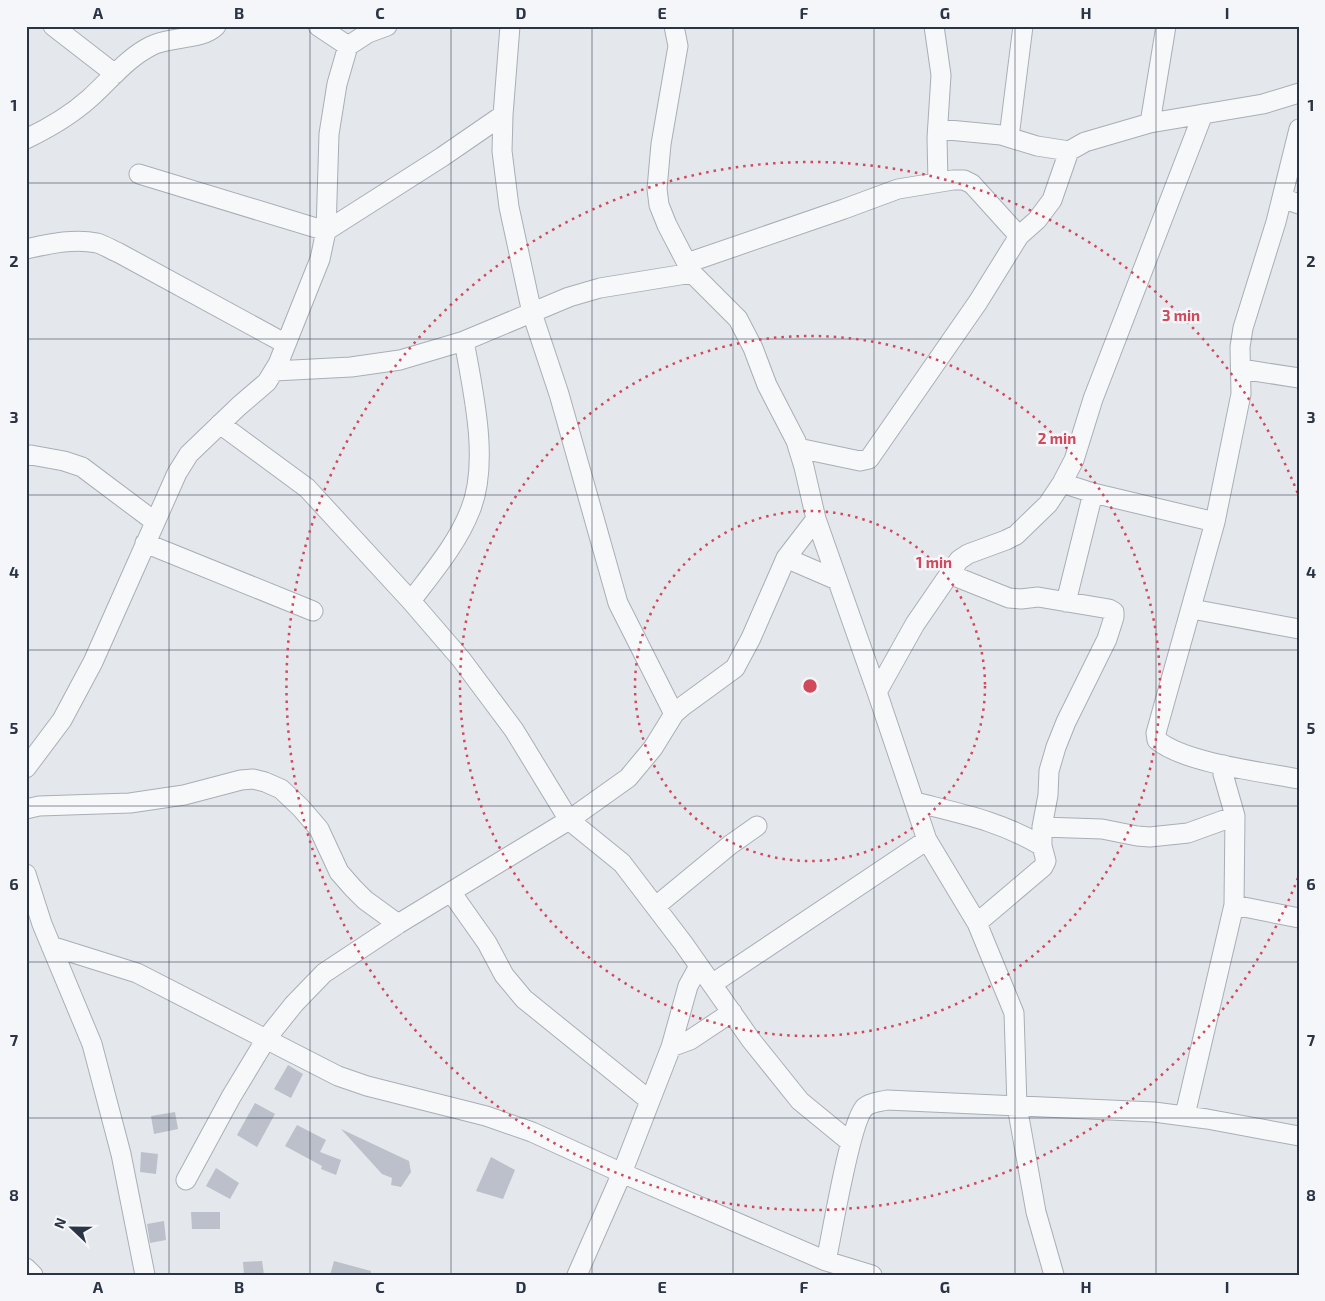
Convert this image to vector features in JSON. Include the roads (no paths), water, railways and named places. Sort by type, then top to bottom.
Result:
[{"type":"street","points":[[53,26],[115,74]]},
{"type":"street","points":[[26,139],[72,114],[129,61],[151,45],[166,40],[207,33],[216,26]]},
{"type":"street","points":[[318,26],[348,46]]},
{"type":"street","points":[[26,768],[62,720],[88,670],[113,620],[154,521],[177,473],[189,454],[267,382],[274,371],[320,259],[326,231],[329,134],[337,84],[348,46],[368,33],[387,26]]},
{"type":"street","points":[[510,26],[502,151],[509,207],[518,241],[532,313],[559,394],[618,603],[674,714]]},
{"type":"street","points":[[674,26],[678,46],[661,144],[657,189],[659,205],[667,226],[689,268],[738,319],[798,448],[816,519],[927,840],[977,922],[1014,1013],[1017,1106],[1036,1212],[1054,1275]]},
{"type":"street","points":[[934,26],[941,75],[938,182]]},
{"type":"street","points":[[1009,137],[1023,26]]},
{"type":"street","points":[[1150,123],[1166,26]]},
{"type":"street","points":[[938,129],[1001,135],[1037,146],[1068,151],[1085,142],[1150,123],[1262,104],[1299,93]]},
{"type":"street","points":[[877,692],[915,624],[959,560],[968,554],[1016,535],[1048,504],[1062,483],[1074,460],[1094,399],[1203,114]]},
{"type":"street","points":[[139,174],[326,231],[442,158],[503,115]]},
{"type":"street","points":[[1299,129],[1290,201],[1276,222],[1243,328],[1240,347],[1241,394],[1215,522],[1156,733],[1157,740],[1164,746],[1186,755],[1224,765],[1299,779]]},
{"type":"street","points":[[798,448],[860,461],[869,460],[978,302],[1020,236],[1052,200],[1068,151]]},
{"type":"street","points":[[274,371],[351,367],[400,360],[464,340],[569,297],[689,268],[898,189],[938,182],[964,180],[972,184],[1020,236]]},
{"type":"street","points":[[26,249],[62,242],[98,244],[119,253],[286,344]]},
{"type":"street","points":[[412,601],[436,569],[462,528],[471,510],[478,482],[479,442],[464,340]]},
{"type":"street","points":[[1241,369],[1299,378]]},
{"type":"street","points":[[220,424],[307,488],[412,601],[460,659],[514,730],[569,820],[622,863],[656,906],[732,1012],[800,1100],[850,1142]]},
{"type":"street","points":[[26,456],[31,455],[64,461],[82,467],[154,521]]},
{"type":"street","points":[[1062,483],[1093,493],[1215,522]]},
{"type":"street","points":[[1066,602],[1093,493]]},
{"type":"street","points":[[186,1180],[231,1097],[266,1040],[294,1004],[324,973],[398,924],[569,820],[607,794],[628,778],[653,748],[674,714],[735,668],[751,638],[786,558],[816,519]]},
{"type":"street","points":[[145,543],[313,611]]},
{"type":"street","points":[[786,558],[837,580]]},
{"type":"street","points":[[949,574],[1009,598],[1038,597],[1109,609],[1114,612],[1107,640],[1066,722],[1056,747],[1050,771],[1042,827],[1042,846],[1046,861],[1042,867],[977,922]]},
{"type":"street","points":[[1192,609],[1299,628]]},
{"type":"street","points":[[1186,1115],[1234,905],[1235,816],[1223,774],[1224,765]]},
{"type":"street","points":[[26,809],[39,806],[130,803],[184,795],[242,780],[253,779],[265,782],[281,789],[301,808],[319,829],[339,872],[365,900],[398,924]]},
{"type":"street","points":[[915,802],[986,820],[1009,828],[1042,846]]},
{"type":"street","points":[[1042,827],[1102,829],[1150,837],[1188,832],[1235,816]]},
{"type":"street","points":[[656,906],[730,845],[757,826]]},
{"type":"street","points":[[712,984],[927,840]]},
{"type":"street","points":[[26,874],[51,946],[92,1044],[121,1154],[145,1275]]},
{"type":"street","points":[[451,892],[487,943],[504,975],[524,999],[649,1100]]},
{"type":"street","points":[[1234,905],[1299,918]]},
{"type":"street","points":[[51,946],[137,973],[338,1076],[367,1086],[486,1116],[532,1132],[826,1261],[872,1275]]},
{"type":"street","points":[[577,1275],[622,1173],[671,1047],[688,986],[699,966]]},
{"type":"street","points":[[671,1047],[690,1040],[732,1012]]},
{"type":"street","points":[[826,1261],[850,1142],[858,1116],[864,1108],[872,1103],[887,1100],[1154,1112],[1186,1115],[1299,1136]]},
{"type":"street","points":[[26,1268],[33,1275]]}]
